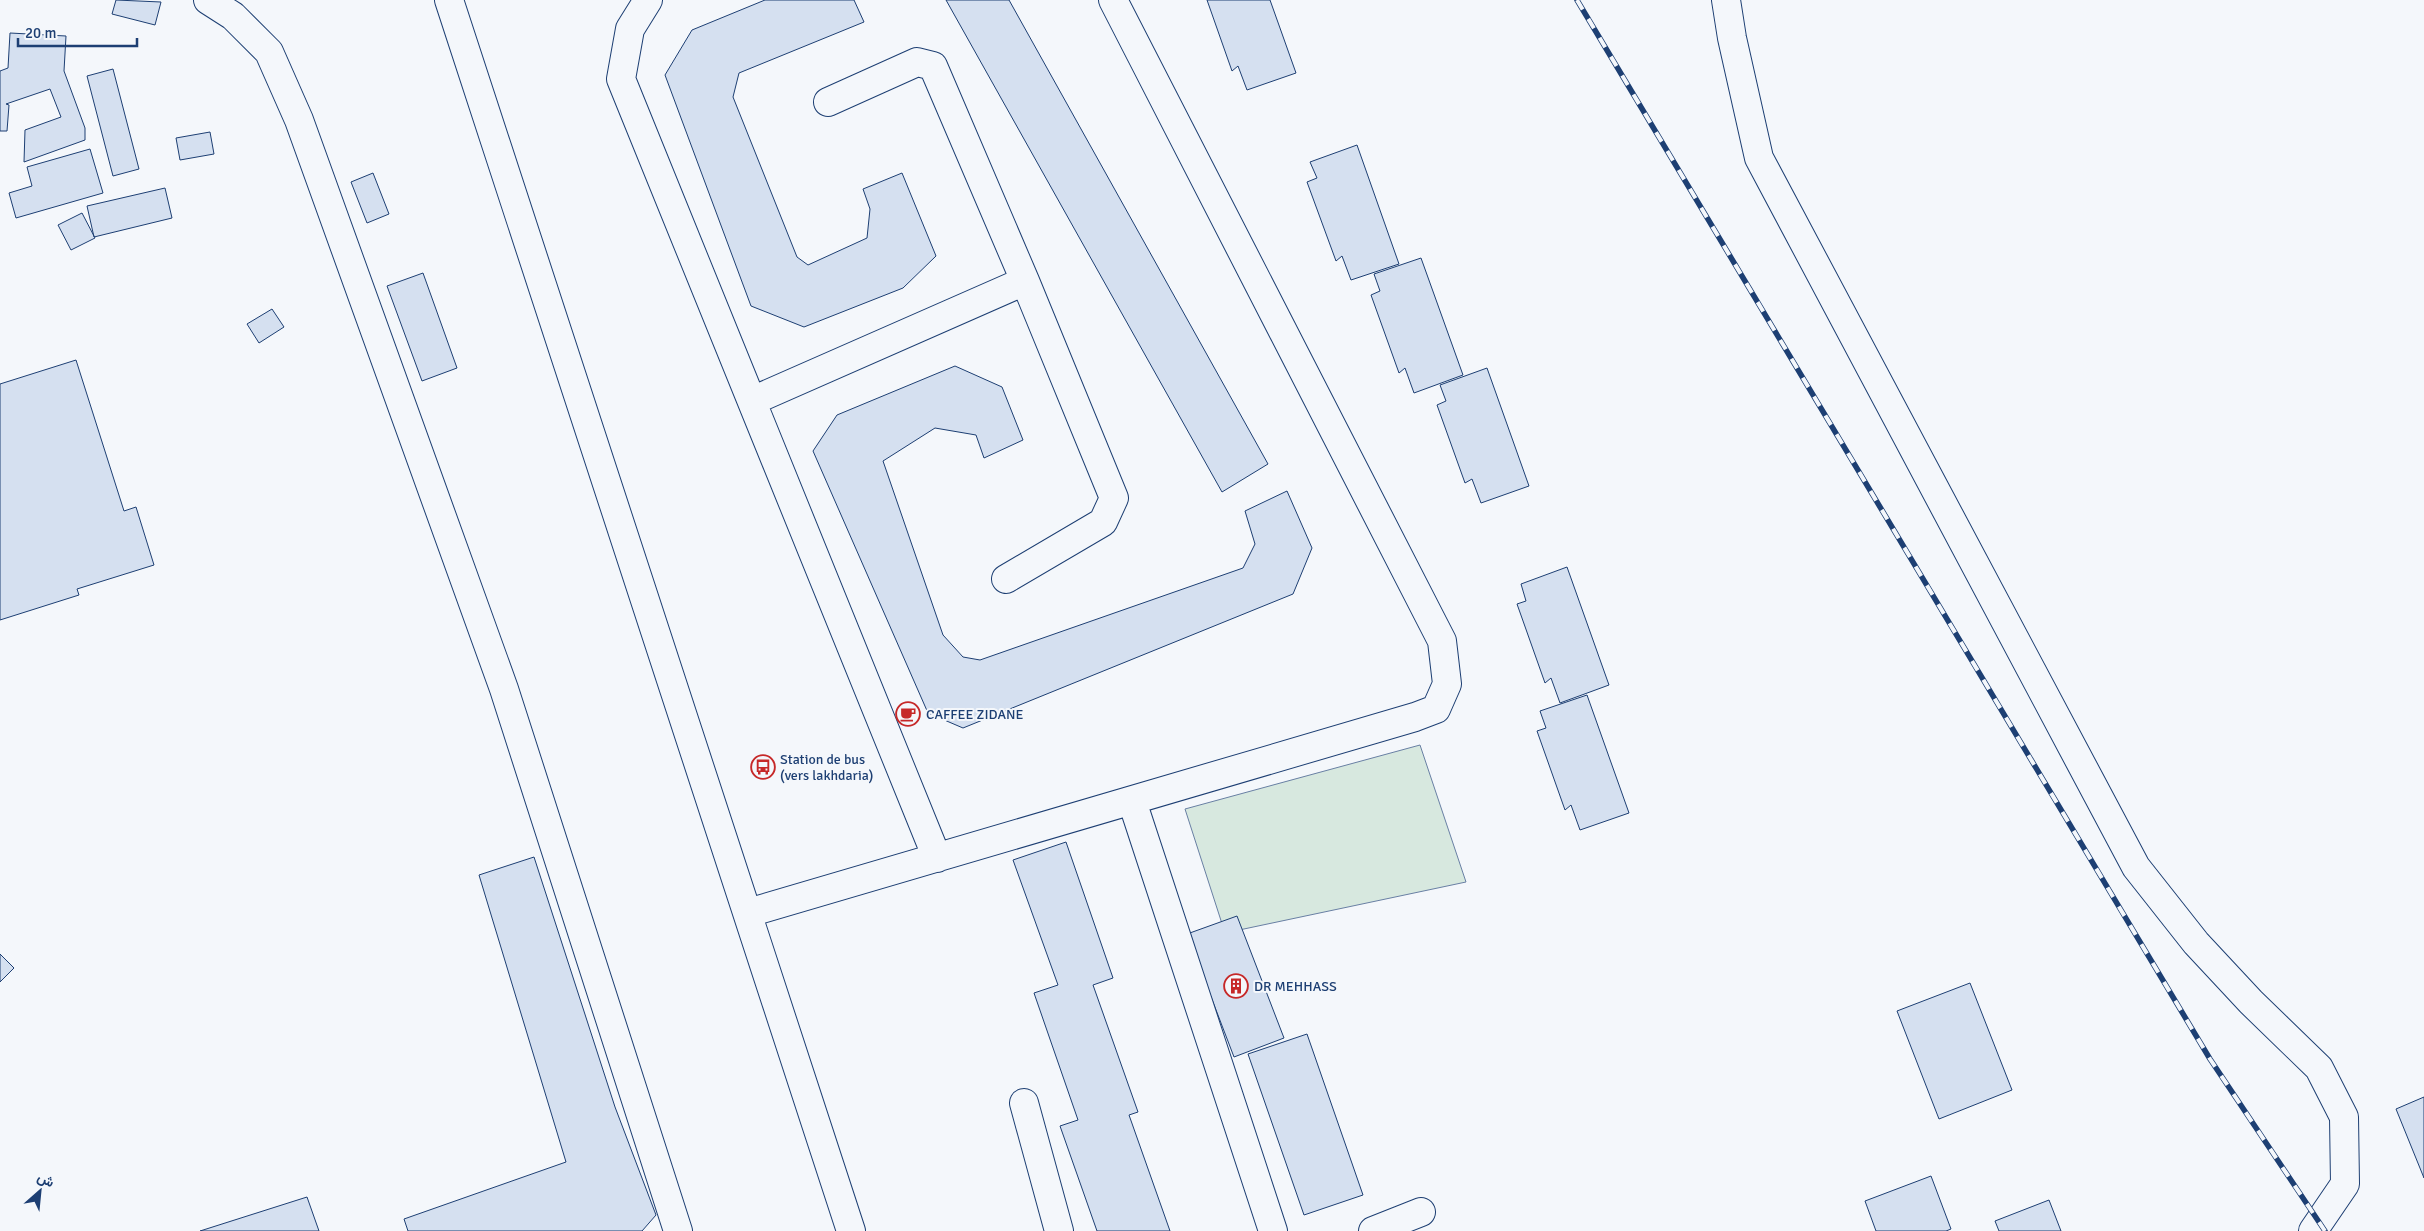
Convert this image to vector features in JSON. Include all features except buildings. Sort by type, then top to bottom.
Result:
[{"type":"street","points":[[208,0],[233,16],[269,52],[299,120],[504,689],[678,1231]]},
{"type":"street","points":[[449,0],[851,1231]]},
{"type":"street","points":[[648,0],[630,29],[621,79],[937,858]]},
{"type":"street","points":[[748,913],[1415,717],[1436,709],[1447,684],[1442,641],[1113,0]]},
{"type":"street","points":[[1726,0],[1732,38],[1759,158],[2136,868],[2196,944],[2250,1002],[2319,1068],[2344,1117],[2345,1184],[2312,1231]]},
{"type":"street","points":[[828,102],[917,62],[932,66],[1026,281],[1114,498],[1102,522],[1006,579]]},
{"type":"street","points":[[752,401],[1026,281]]},
{"type":"street","points":[[1132,801],[1274,1231]]},
{"type":"street","points":[[1024,1103],[1059,1231]]},
{"type":"street","points":[[1373,1231],[1420,1212]]},
{"type":"shaded area","points":[[1420,745],[1466,882],[1225,933],[1185,809]]},
{"type":"railway","points":[[1577,0],[2210,1059],[2325,1231]]},
{"type":"place","name":"CAFFEE ZIDANE","points":[[908,714]]},
{"type":"place","name":"Station de bus (vers lakhdaria)","points":[[763,767]]},
{"type":"place","name":"DR MEHHASS","points":[[1236,986]]}]
